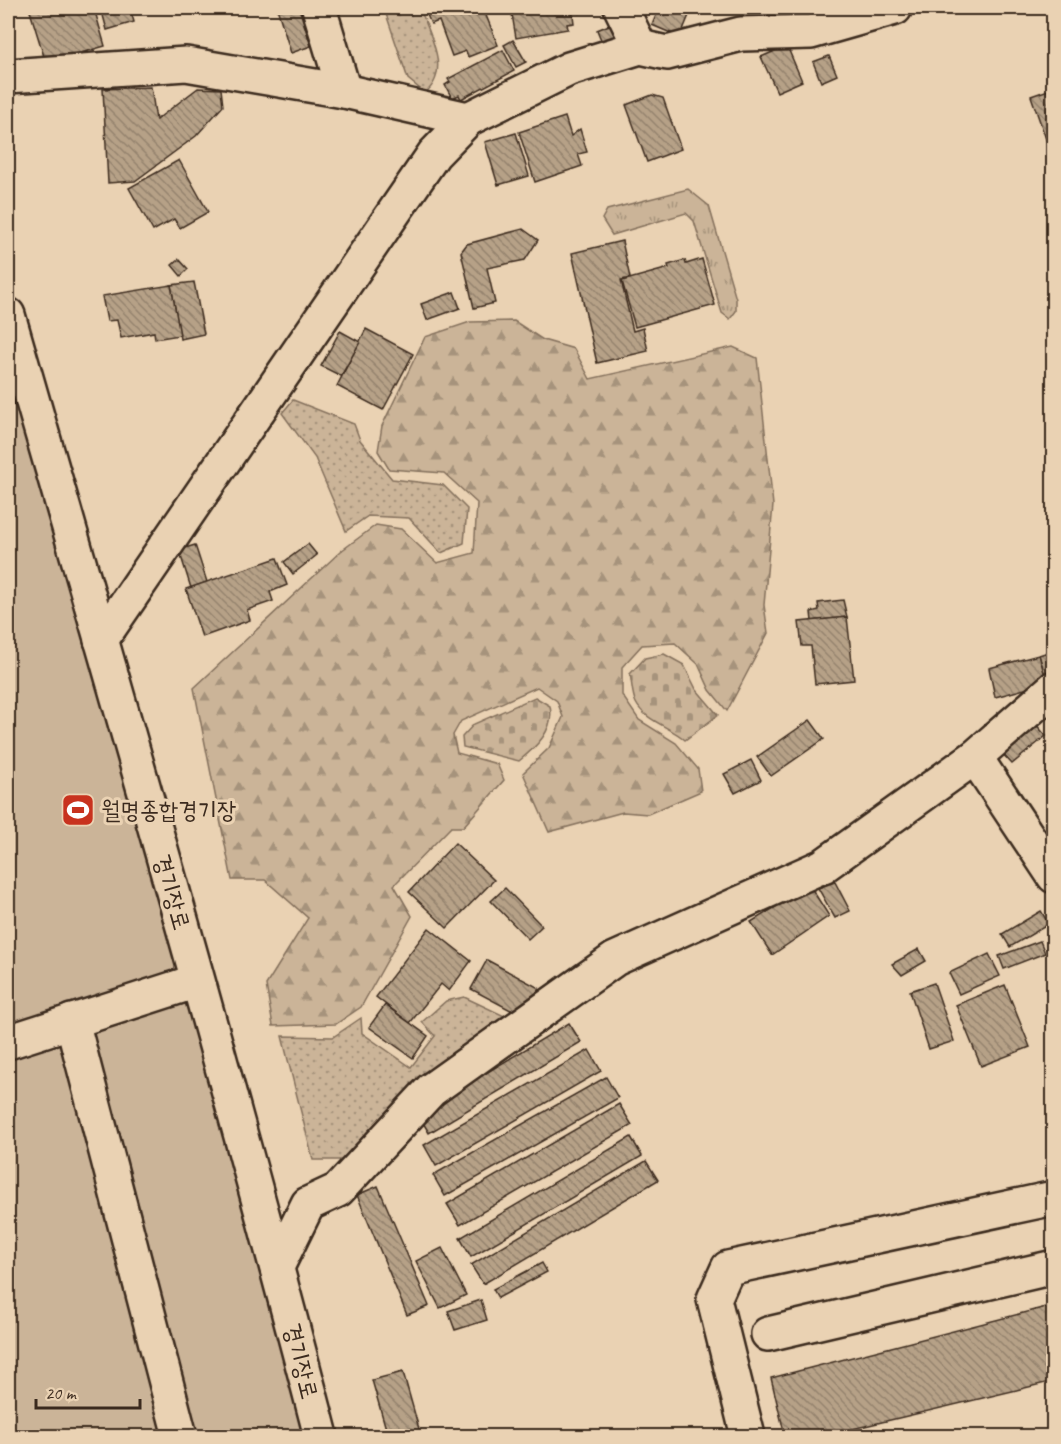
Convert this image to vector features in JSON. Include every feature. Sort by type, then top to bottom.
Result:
[{"type":"street","points":[[319,8],[344,92]]},
{"type":"street","points":[[621,8],[640,47]]},
{"type":"street","points":[[101,640],[434,154],[468,119],[569,69],[640,47],[668,53],[741,34],[811,32],[895,8]]},
{"type":"street","points":[[8,76],[186,64],[344,92],[468,119]]},
{"type":"street","name":"경기장로","points":[[8,315],[277,1267],[321,1437]]},
{"type":"street","points":[[277,1267],[308,1204],[338,1190],[431,1090],[615,959],[823,866],[975,758],[1053,688]]},
{"type":"street","points":[[975,758],[1053,876]]},
{"type":"street","points":[[8,1042],[197,981]]},
{"type":"street","points":[[72,1021],[180,1437]]},
{"type":"street","points":[[748,1437],[714,1299],[728,1268],[1053,1198]]},
{"type":"street","points":[[768,1334],[1053,1267]]},
{"type":"green space","points":[[384,8],[420,8],[433,41],[438,63],[433,84],[425,93],[408,79]]},
{"type":"green space","points":[[688,189],[709,206],[736,299],[736,311],[730,319],[722,313],[694,221],[686,213],[612,235],[602,219],[607,210]]},
{"type":"green space","name":"월명종합경기장","points":[[8,315],[321,1436],[8,1436]]},
{"type":"green space","points":[[514,321],[543,340],[574,349],[590,379],[733,347],[757,358],[773,505],[764,605],[768,633],[727,711],[710,690],[698,664],[675,643],[642,645],[622,667],[622,695],[639,720],[676,743],[698,769],[701,791],[648,814],[623,812],[549,832],[523,773],[549,748],[563,717],[557,701],[537,687],[461,721],[453,735],[457,753],[497,764],[504,780],[463,827],[451,827],[394,885],[412,916],[361,1007],[336,1024],[273,1026],[266,985],[308,918],[265,880],[232,880],[194,688],[341,551],[376,525],[401,529],[437,563],[474,553],[477,503],[444,473],[389,469],[378,451],[382,426],[425,337],[470,322]]},
{"type":"green space","points":[[293,400],[354,424],[360,440],[392,479],[443,485],[467,509],[464,543],[441,553],[409,518],[368,516],[346,531],[315,458],[282,413]]},
{"type":"green space","points":[[664,654],[684,665],[696,689],[718,715],[685,740],[645,715],[634,696],[630,674],[645,658]]},
{"type":"green space","points":[[535,697],[550,706],[550,723],[538,744],[519,761],[463,747],[462,737],[474,724]]},
{"type":"green space","points":[[464,997],[513,1020],[421,1077],[347,1160],[313,1160],[282,1036],[333,1037],[361,1018],[362,1033],[411,1067],[435,1036],[422,1022],[446,1001]]},
{"type":"building","points":[[29,8],[94,8],[105,46],[46,63]]},
{"type":"building","points":[[101,8],[130,8],[134,22],[107,30]]},
{"type":"building","points":[[277,8],[299,8],[311,46],[291,53]]},
{"type":"building","points":[[424,8],[483,8],[498,45],[468,57],[466,51],[452,56],[439,21],[431,24]]},
{"type":"building","points":[[511,8],[572,8],[574,23],[567,24],[568,29],[516,38]]},
{"type":"building","points":[[578,8],[597,8],[597,10],[579,13]]},
{"type":"building","points":[[659,8],[692,8],[680,37],[652,25]]},
{"type":"building","points":[[693,8],[720,8],[693,11]]},
{"type":"building","points":[[614,23],[619,36],[602,42],[597,30]]},
{"type":"building","points":[[513,40],[526,62],[516,67],[504,45]]},
{"type":"building","points":[[787,46],[802,81],[777,92],[761,57]]},
{"type":"building","points":[[503,50],[514,71],[461,99],[459,95],[452,98],[445,85],[450,82],[448,79]]},
{"type":"building","points":[[829,56],[837,75],[821,82],[813,62]]},
{"type":"building","points":[[151,87],[156,120],[198,88],[221,89],[223,106],[196,136],[135,181],[108,183],[103,89]]},
{"type":"building","points":[[1054,88],[1054,162],[1031,96]]},
{"type":"building","points":[[652,95],[663,98],[681,149],[647,162],[626,105]]},
{"type":"building","points":[[565,117],[571,136],[580,129],[587,152],[578,154],[582,166],[535,182],[519,132]]},
{"type":"building","points":[[516,133],[529,176],[498,185],[485,142]]},
{"type":"building","points":[[179,160],[208,212],[180,228],[174,219],[153,231],[129,188]]},
{"type":"building","points":[[523,229],[538,240],[525,260],[487,268],[495,303],[474,308],[461,252],[467,244]]},
{"type":"building","points":[[622,241],[630,278],[621,280],[633,331],[643,328],[648,351],[597,363],[572,253]]},
{"type":"building","points":[[179,259],[188,269],[181,276],[172,265]]},
{"type":"building","points":[[702,259],[715,305],[635,327],[622,281],[669,268],[668,265],[685,260],[686,264]]},
{"type":"building","points":[[194,282],[204,334],[180,339],[171,285]]},
{"type":"building","points":[[171,285],[180,335],[155,339],[154,332],[121,338],[117,320],[107,321],[102,296]]},
{"type":"building","points":[[454,292],[460,308],[427,320],[421,304]]},
{"type":"building","points":[[366,329],[413,354],[383,410],[337,386]]},
{"type":"building","points":[[340,331],[360,342],[341,376],[321,366]]},
{"type":"building","points":[[308,544],[317,555],[293,574],[284,562]]},
{"type":"building","points":[[195,545],[207,582],[191,588],[179,550]]},
{"type":"building","points":[[277,558],[287,585],[270,592],[273,601],[247,610],[250,620],[202,637],[186,589]]},
{"type":"building","points":[[843,600],[847,617],[812,621],[811,612],[819,610],[818,603]]},
{"type":"building","points":[[847,617],[854,680],[815,684],[811,646],[802,646],[799,622]]},
{"type":"building","points":[[1054,650],[1054,676],[1047,683],[1039,655]]},
{"type":"building","points":[[1039,655],[1047,683],[995,697],[989,668]]},
{"type":"building","points":[[810,720],[824,739],[771,776],[757,757]]},
{"type":"building","points":[[1034,722],[1046,736],[1012,764],[1000,751]]},
{"type":"building","points":[[751,760],[761,780],[735,793],[724,774]]},
{"type":"building","points":[[455,843],[494,880],[447,928],[409,892]]},
{"type":"building","points":[[835,882],[850,911],[835,918],[818,888]]},
{"type":"building","points":[[810,886],[829,916],[772,955],[751,922]]},
{"type":"building","points":[[505,888],[542,926],[528,939],[491,901]]},
{"type":"building","points":[[1041,911],[1049,924],[1010,947],[1002,934]]},
{"type":"building","points":[[429,928],[471,961],[449,991],[441,984],[410,1023],[376,997]]},
{"type":"building","points":[[1040,941],[1045,953],[1004,969],[999,956]]},
{"type":"building","points":[[919,949],[926,961],[902,975],[892,964]]},
{"type":"building","points":[[989,954],[1000,976],[959,994],[949,973]]},
{"type":"building","points":[[487,960],[539,988],[524,1017],[471,989]]},
{"type":"building","points":[[934,983],[954,1041],[929,1049],[910,991]]},
{"type":"building","points":[[1005,985],[1030,1047],[981,1066],[956,1005]]},
{"type":"building","points":[[385,1005],[428,1036],[413,1058],[369,1027]]},
{"type":"building","points":[[569,1023],[581,1042],[429,1133],[418,1114]]},
{"type":"building","points":[[589,1050],[601,1071],[436,1166],[424,1145]]},
{"type":"building","points":[[606,1077],[618,1098],[445,1196],[433,1175]]},
{"type":"building","points":[[619,1104],[632,1125],[460,1225],[447,1204]]},
{"type":"building","points":[[631,1137],[642,1156],[471,1257],[460,1238]]},
{"type":"building","points":[[646,1161],[658,1180],[483,1284],[471,1265]]},
{"type":"building","points":[[378,1186],[429,1306],[407,1315],[357,1195]]},
{"type":"building","points":[[442,1248],[466,1295],[440,1308],[416,1261]]},
{"type":"building","points":[[542,1263],[547,1272],[498,1298],[493,1289]]},
{"type":"building","points":[[481,1300],[487,1320],[455,1330],[448,1311]]},
{"type":"building","points":[[1054,1305],[1054,1381],[823,1436],[785,1436],[771,1378]]},
{"type":"building","points":[[403,1372],[421,1436],[388,1436],[372,1380]]},
{"type":"place","name":"월명종합경기장","points":[[78,810]]}]
